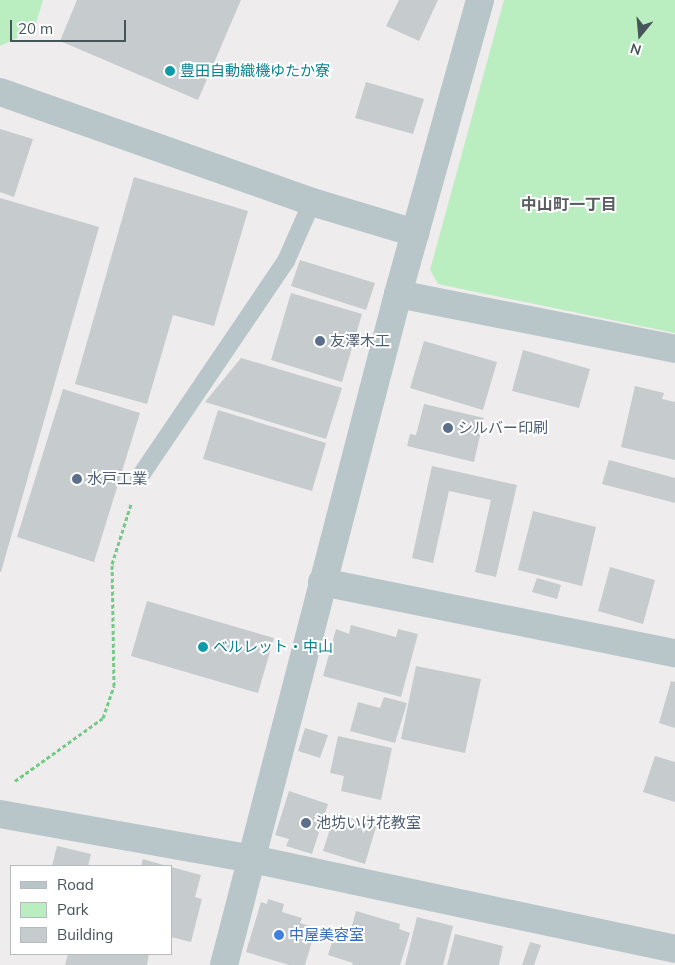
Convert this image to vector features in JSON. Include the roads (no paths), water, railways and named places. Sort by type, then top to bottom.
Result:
[{"type":"street","points":[[224,965],[398,294],[480,0]]},
{"type":"street","points":[[0,92],[312,202],[415,233]]},
{"type":"street","points":[[398,294],[675,349]]},
{"type":"street","points":[[322,582],[675,652]]},
{"type":"street","points":[[0,814],[252,859],[675,949]]},
{"type":"lane","points":[[139,478],[286,261],[312,202]]},
{"type":"place","name":"豊田自動織機ゆたか寮","points":[[170,71]]},
{"type":"place","name":"友澤木工","points":[[320,341]]},
{"type":"place","name":"シルバー印刷","points":[[448,428]]},
{"type":"place","name":"水戸工業","points":[[77,479]]},
{"type":"place","name":"ベルレット・中山","points":[[203,647]]},
{"type":"place","name":"池坊いけ花教室","points":[[306,823]]},
{"type":"place","name":"中屋美容室","points":[[279,935]]},
{"type":"district","name":"中山町一丁目","points":[[569,204]]}]
